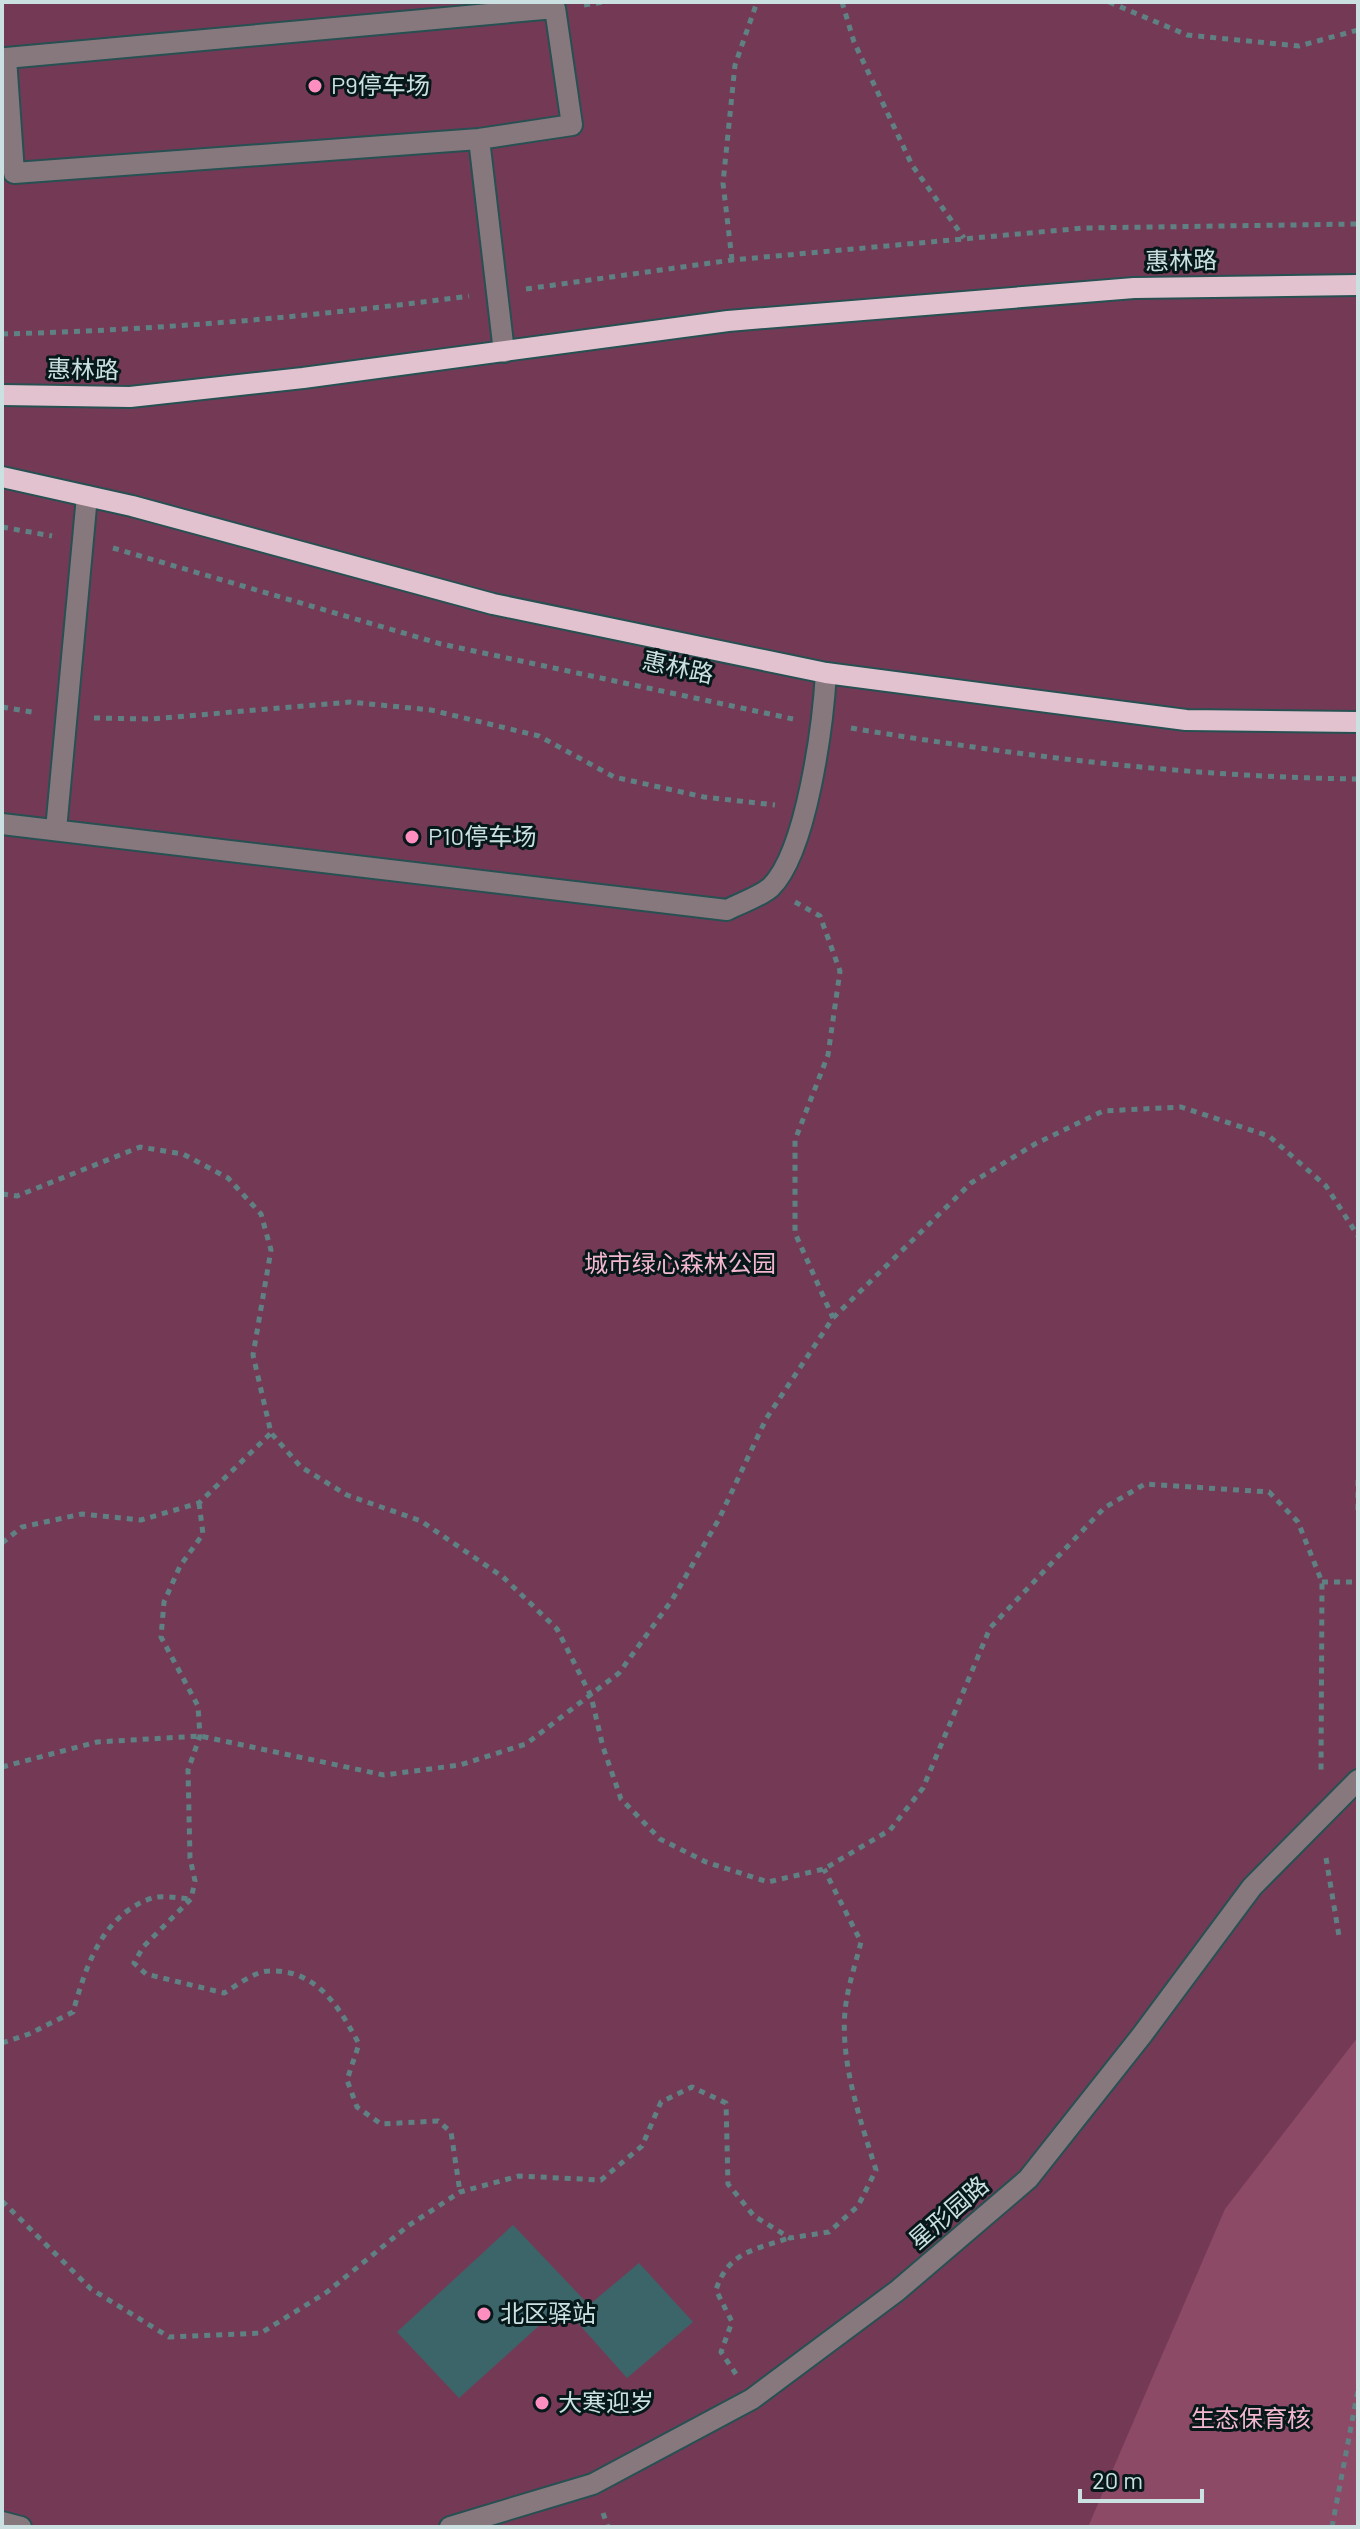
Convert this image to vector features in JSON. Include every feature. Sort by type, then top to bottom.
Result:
[{"type":"main road","name":"惠林路","points":[[2,395],[130,397],[504,352],[728,321],[1134,288],[1358,285]]},
{"type":"main road","name":"惠林路","points":[[2,477],[87,496],[493,604],[826,673],[1186,720],[1358,722]]},
{"type":"street","points":[[555,8],[572,125],[479,139],[14,173],[6,58],[555,8]]},
{"type":"street","points":[[479,139],[504,352]]},
{"type":"street","points":[[56,830],[87,496]]},
{"type":"street","points":[[2,824],[727,910],[770,888],[794,851],[823,724],[826,673]]},
{"type":"street","name":"星形园路","points":[[450,2527],[593,2484],[752,2399],[897,2291],[1028,2179],[1142,2035],[1252,1887],[1358,1780]]},
{"type":"street","points":[[2,2522],[21,2527]]},
{"type":"path","points":[[732,260],[723,183],[735,65],[757,2]]},
{"type":"path","points":[[842,2],[854,42],[912,165],[964,239]]},
{"type":"path","points":[[1109,2],[1187,35],[1299,46],[1358,30]]},
{"type":"path","name":"惠林路","points":[[2,334],[150,330],[314,317],[732,260],[1084,228],[1358,224]]},
{"type":"path","name":"惠林路","points":[[2,527],[125,550],[441,644],[823,724],[971,748],[1269,778],[1358,779]]},
{"type":"path","points":[[2,707],[66,717],[151,719],[350,702],[431,710],[539,736],[614,777],[704,797],[803,809]]},
{"type":"path","points":[[770,888],[820,916],[840,971],[828,1055],[795,1140],[795,1233],[833,1318]]},
{"type":"path","points":[[2,1767],[97,1742],[200,1736],[384,1775],[460,1765],[526,1744],[619,1673],[672,1600],[719,1519],[766,1419],[833,1318],[971,1183],[1035,1144],[1103,1111],[1181,1107],[1269,1136],[1326,1186],[1358,1236]]},
{"type":"path","points":[[2,1194],[17,1196],[140,1147],[183,1154],[228,1178],[261,1214],[271,1250],[253,1355],[271,1433],[301,1467],[347,1495],[421,1521],[503,1577],[557,1629],[591,1696],[603,1747],[621,1799],[660,1839],[706,1862],[768,1882],[824,1869],[890,1830],[923,1788],[990,1628],[1104,1508],[1145,1484],[1269,1492],[1298,1522],[1322,1582],[1319,1819],[1339,1936]]},
{"type":"path","points":[[2,1543],[22,1527],[82,1514],[141,1520],[199,1503],[271,1433]]},
{"type":"path","points":[[1358,1480],[1358,1516]]},
{"type":"path","points":[[199,1503],[203,1534],[180,1566],[164,1602],[161,1637],[198,1706],[200,1736],[188,1770],[190,1858],[195,1881],[191,1899],[143,1947],[134,1963],[146,1974],[224,1993],[266,1970],[307,1977],[337,2003],[359,2044],[347,2080],[357,2107],[381,2124],[438,2121],[451,2132],[460,2192]]},
{"type":"path","points":[[1322,1582],[1358,1582]]},
{"type":"path","points":[[752,2399],[721,2352],[732,2322],[716,2290],[722,2270],[740,2255],[790,2238],[829,2232],[858,2206],[876,2170],[862,2124],[845,2041],[846,2004],[861,1942],[824,1869]]},
{"type":"path","points":[[2,2043],[29,2034],[73,2012],[88,1960],[118,1917],[154,1897],[191,1899]]},
{"type":"path","points":[[2,2201],[91,2289],[169,2337],[261,2333],[327,2292],[408,2226],[460,2192],[519,2176],[601,2180],[642,2146],[661,2102],[692,2087],[726,2103],[728,2184],[754,2216],[790,2238]]},
{"type":"path","points":[[1332,2527],[1358,2390]]},
{"type":"green space","name":"城市绿心森林公园","points":[[2,2],[1358,2],[1358,2527],[2,2527]]},
{"type":"green space","name":"生态保育核","points":[[1358,2037],[1358,2527],[1088,2527],[1225,2209]]},
{"type":"building","name":"北区驿站","points":[[513,2225],[589,2305],[639,2263],[693,2322],[627,2378],[562,2305],[459,2398],[397,2332]]},
{"type":"place","name":"P9停车场","points":[[315,86]]},
{"type":"place","name":"P10停车场","points":[[412,837]]},
{"type":"place","name":"北区驿站","points":[[484,2314]]},
{"type":"place","name":"大寒迎岁","points":[[542,2403]]}]
